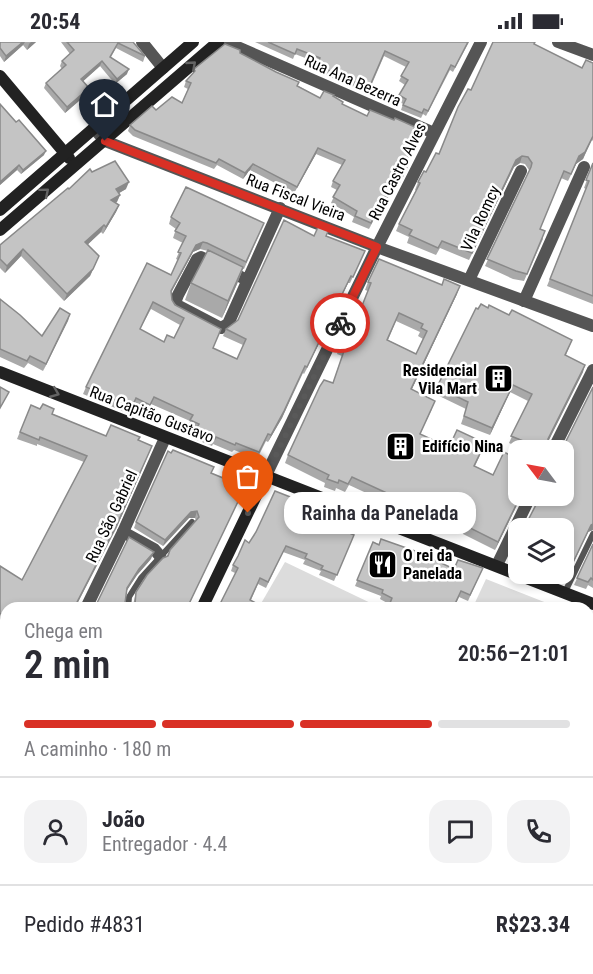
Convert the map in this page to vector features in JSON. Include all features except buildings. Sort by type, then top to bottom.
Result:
[{"type":"street","points":[[141,42],[163,68]]},
{"type":"street","points":[[0,210],[194,42]]},
{"type":"street","points":[[0,230],[218,42]]},
{"type":"street","name":"Rua Ana Bezerra","points":[[226,42],[434,133]]},
{"type":"street","name":"Rua Castro Alves","points":[[205,602],[377,247],[481,42]]},
{"type":"street","points":[[558,42],[593,56]]},
{"type":"street","points":[[0,76],[76,166]]},
{"type":"street","name":"Rua Fiscal Vieira","points":[[94,128],[105,141],[377,247],[593,326]]},
{"type":"street","points":[[524,302],[584,167]]},
{"type":"street","name":"Vila Romcy","points":[[469,280],[520,171]]},
{"type":"street","points":[[247,280],[201,257],[197,259],[178,295],[177,305],[225,328],[247,280],[280,208]]},
{"type":"street","points":[[559,440],[593,370]]},
{"type":"street","name":"Rua Capitão Gustavo","points":[[0,372],[588,602]]},
{"type":"street","name":"Rua São Gabriel","points":[[89,602],[165,438]]},
{"type":"street","points":[[497,565],[526,506]]},
{"type":"street","points":[[123,532],[154,549],[160,556]]},
{"type":"lane","points":[[129,602],[133,590],[154,561],[192,522]]},
{"type":"lane","points":[[565,592],[593,534]]},
{"type":"shaded area","points":[[285,562],[369,602],[262,602]]},
{"type":"shaded area","points":[[486,579],[544,602],[475,602]]},
{"type":"way so far","points":[[248,513],[340,323]]},
{"type":"place","name":"Residencial Vila Mart","points":[[498,379]]},
{"type":"place","name":"Edifício Nina","points":[[401,446]]},
{"type":"place","name":"Rainha da Panelada","points":[[248,513]]},
{"type":"place","name":"O rei da Panelada","points":[[382,564]]},
{"type":"route","points":[[105,141],[377,247],[340,323]]}]
